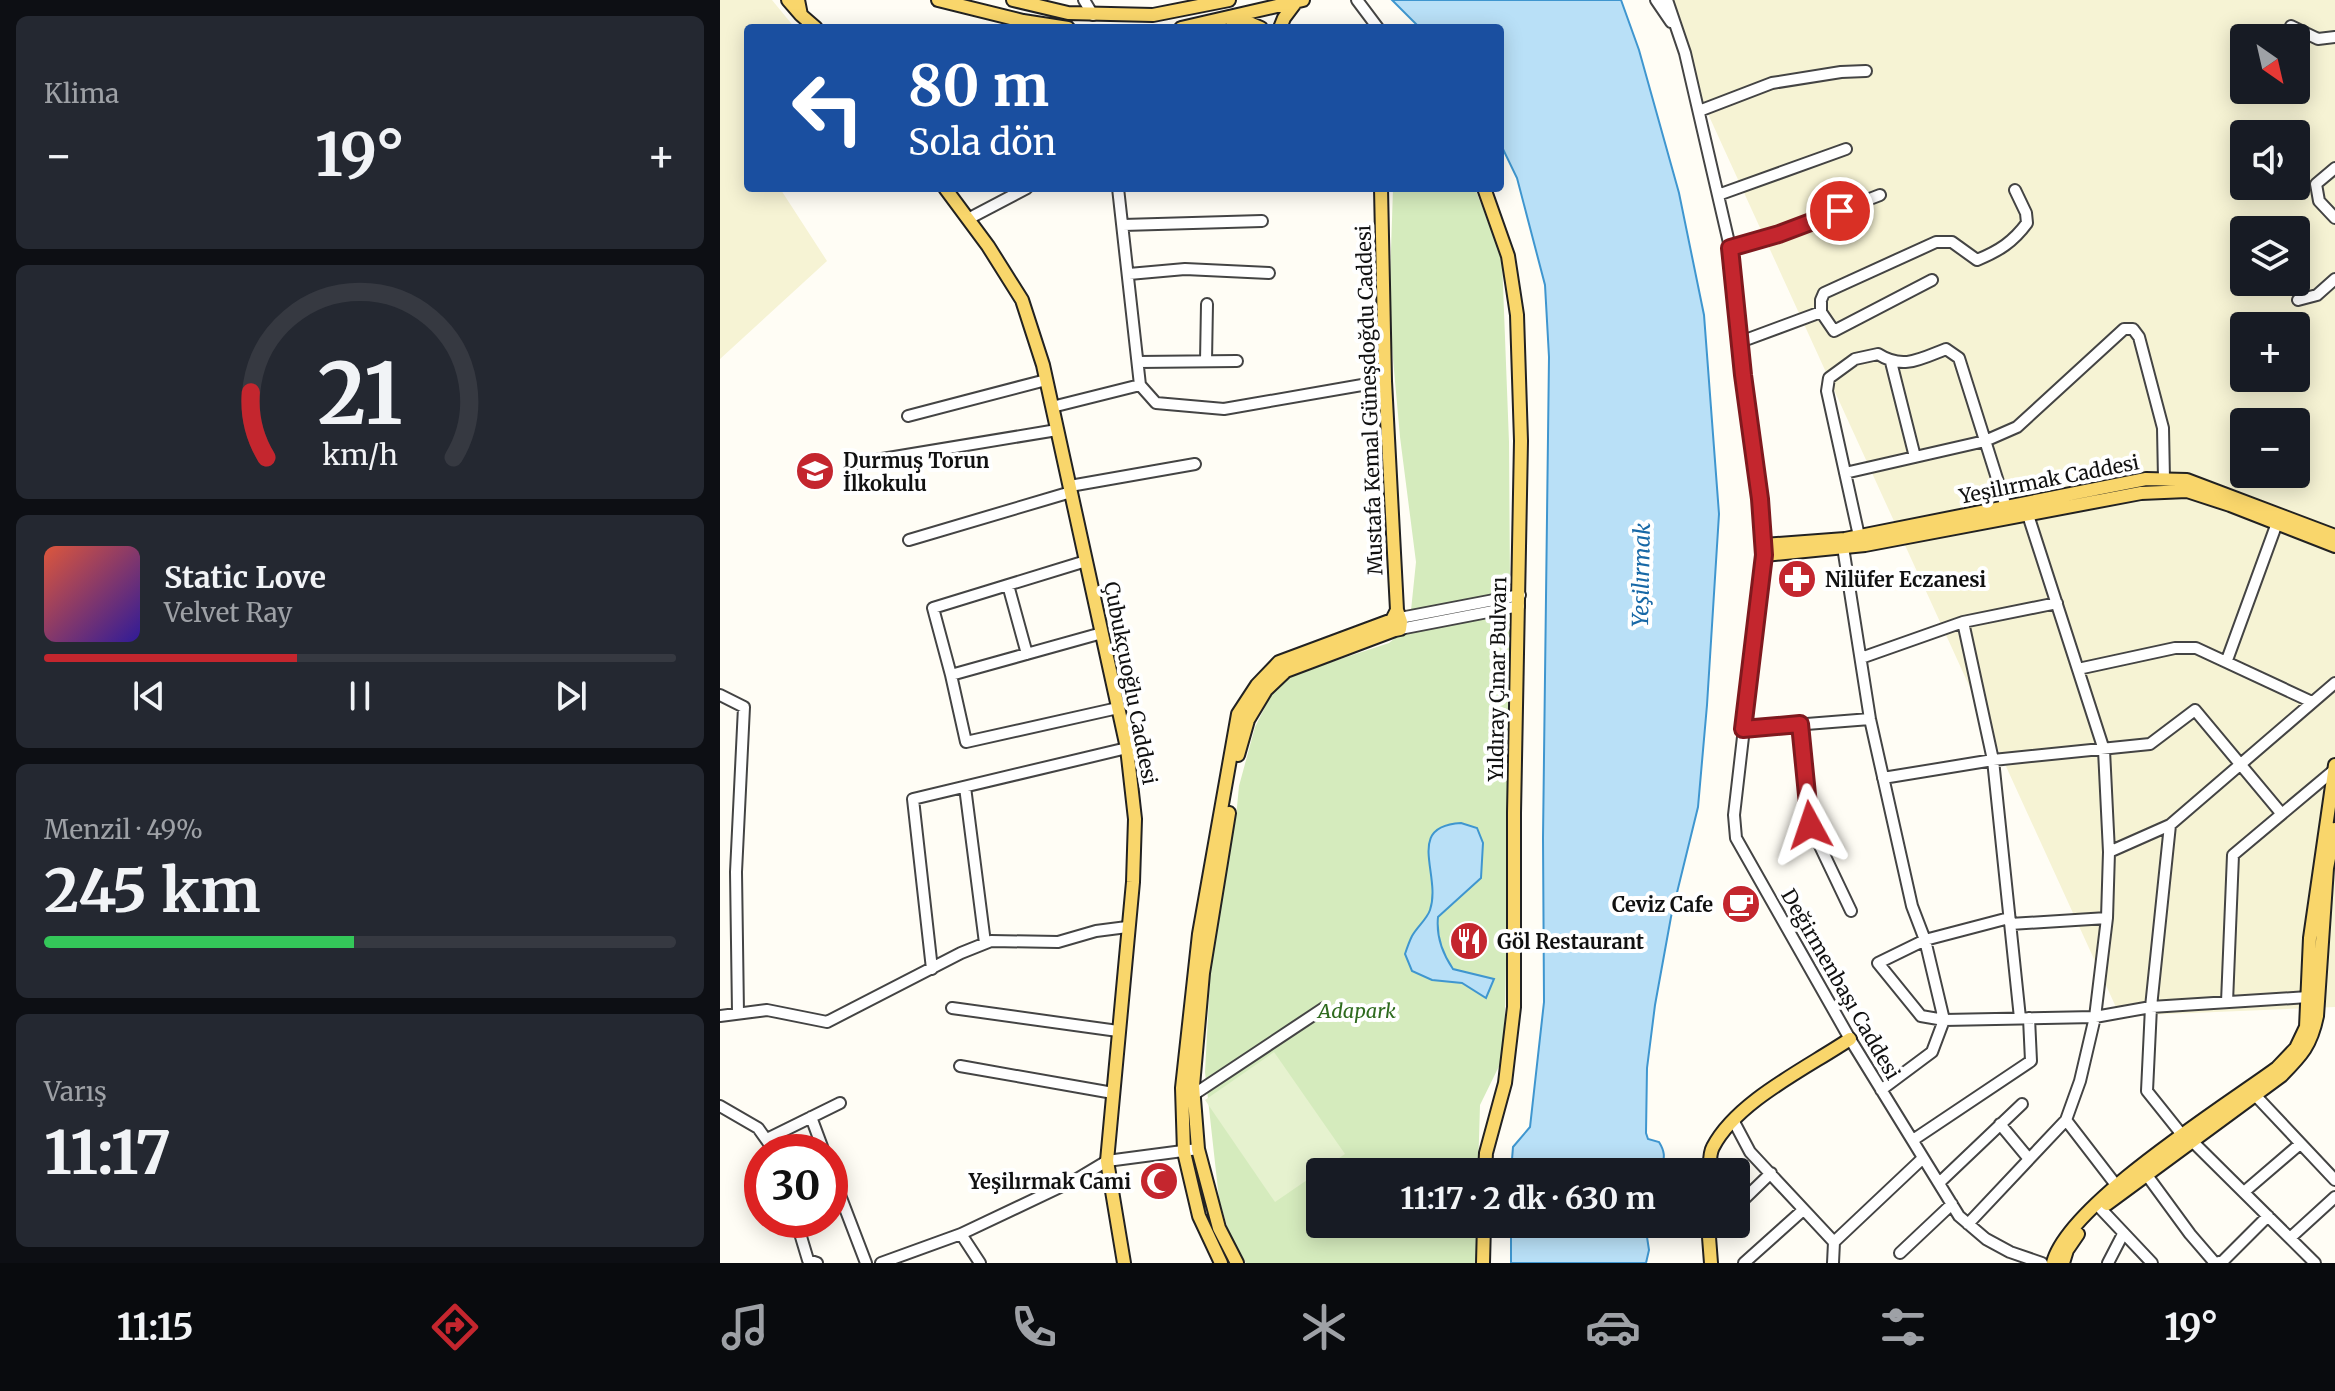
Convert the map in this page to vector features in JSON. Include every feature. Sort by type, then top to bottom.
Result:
[{"type":"main road","points":[[788,0],[811,24]]},
{"type":"main road","points":[[798,0],[801,15]]},
{"type":"main road","points":[[938,0],[1042,24]]},
{"type":"main road","points":[[1013,0],[1068,13],[1093,15],[1153,15],[1229,0]]},
{"type":"main road","points":[[1201,24],[1299,1]]},
{"type":"main road","points":[[1282,24],[1299,1]]},
{"type":"main road","points":[[1221,20],[1252,24]]},
{"type":"main road","name":"Çubukçuoğlu Caddesi","points":[[948,192],[1022,300],[1046,380],[1127,748],[1135,819],[1133,882],[1107,1161],[1124,1263]]},
{"type":"main road","name":"Mustafa Kemal Güneşdoğdu Caddesi","points":[[1381,192],[1385,381],[1397,622]]},
{"type":"main road","name":"Yıldıray Çınar Bulvarı","points":[[1485,192],[1508,256],[1517,315],[1521,441],[1514,1007],[1505,1083],[1486,1158]]},
{"type":"main road","name":"Yeşilırmak Caddesi","points":[[1763,550],[1859,536],[2146,479],[2187,480],[2335,536]]},
{"type":"main road","name":"Yeşilırmak Caddesi","points":[[1763,550],[1843,547],[2141,493],[2187,491],[2335,546]]},
{"type":"main road","points":[[1221,1263],[1199,1216],[1184,1152],[1182,1088],[1203,941],[1235,766],[1248,720],[1266,690],[1286,671],[1397,622]]},
{"type":"main road","points":[[2063,1263],[2067,1250],[2091,1216],[2277,1068],[2296,1048],[2306,1027],[2310,938],[2334,768]]},
{"type":"main road","points":[[2053,1263],[2056,1250],[2084,1215],[2116,1185],[2281,1076],[2312,1039],[2317,1016],[2327,868],[2335,829]]},
{"type":"main road","points":[[1203,941],[1193,1095],[1198,1149],[1219,1228],[1237,1263]]},
{"type":"main road","points":[[1711,1158],[1711,1150],[1733,1120],[1850,1039]]},
{"type":"main road","points":[[1483,1263],[1484,1238]]},
{"type":"main road","points":[[1709,1238],[1711,1263]]},
{"type":"street","points":[[1084,0],[1093,15]]},
{"type":"street","points":[[1357,0],[1375,24]]},
{"type":"street","points":[[1656,0],[1680,33]]},
{"type":"street","name":"Değirmenbaşı Caddesi","points":[[1667,0],[1680,33],[1730,248],[1760,499],[1763,550],[1734,815],[1736,838],[1850,1039],[1952,1204],[1968,1224],[1986,1239],[2010,1252],[2042,1263]]},
{"type":"street","points":[[2310,35],[2318,39],[2335,37]]},
{"type":"street","points":[[1699,111],[1772,83],[1866,71]]},
{"type":"street","points":[[1718,195],[1846,149]]},
{"type":"street","points":[[2335,168],[2316,184],[2319,201],[2335,218]]},
{"type":"street","points":[[1932,280],[1834,331],[1821,312],[1824,293],[1936,242],[1952,242],[1977,260],[1997,252],[2014,240],[2027,223],[2026,213],[2015,190]]},
{"type":"street","points":[[968,219],[1019,192]]},
{"type":"street","points":[[1119,192],[1140,385],[1156,403],[1224,409],[1385,381]]},
{"type":"street","points":[[1730,248],[1779,234],[1880,195]]},
{"type":"street","points":[[1123,225],[1262,221]]},
{"type":"street","points":[[1129,274],[1185,269],[1269,273]]},
{"type":"street","points":[[2298,300],[2317,295],[2335,279]]},
{"type":"street","points":[[1206,361],[1207,304]]},
{"type":"street","points":[[1740,342],[1821,312]]},
{"type":"street","points":[[1845,473],[1985,441],[2017,427],[2124,329],[2133,329],[2139,337],[2163,428],[2164,479]]},
{"type":"street","points":[[1859,536],[1827,391],[1829,378],[1855,359],[1878,354],[1891,362],[1907,365],[1946,349],[1959,358],[2006,507]]},
{"type":"street","points":[[1138,362],[1237,361]]},
{"type":"street","points":[[1891,362],[1915,457]]},
{"type":"street","points":[[908,416],[1046,380]]},
{"type":"street","points":[[1052,407],[1140,385]]},
{"type":"street","points":[[858,463],[1057,430]]},
{"type":"street","points":[[909,540],[1070,489],[1195,464]]},
{"type":"street","points":[[1968,1224],[2066,1120],[2080,1081],[2095,1017],[2107,918],[2109,852],[2104,750],[2028,515]]},
{"type":"street","points":[[2227,660],[2277,523]]},
{"type":"street","points":[[1843,547],[1870,719],[1912,906],[1925,940],[1944,1020],[1932,1052],[1881,1090]]},
{"type":"street","points":[[1086,561],[933,608],[966,742],[1118,708]]},
{"type":"street","points":[[1008,585],[1027,654]]},
{"type":"street","points":[[1397,622],[1520,600]]},
{"type":"street","points":[[1861,658],[1963,622],[2057,603]]},
{"type":"street","points":[[1913,1140],[2031,1061],[2010,921],[1993,760],[1963,622]]},
{"type":"street","points":[[951,675],[1102,633]]},
{"type":"street","points":[[2078,669],[2175,648],[2196,648],[2312,702]]},
{"type":"street","points":[[2109,852],[2170,825],[2335,683]]},
{"type":"street","points":[[720,695],[744,707],[736,872],[738,1013]]},
{"type":"street","points":[[1883,778],[1993,760],[2150,744],[2195,710],[2281,813]]},
{"type":"street","points":[[1743,729],[1870,719]]},
{"type":"street","points":[[1800,724],[1810,825],[1851,911]]},
{"type":"street","points":[[932,969],[913,799],[1127,748]]},
{"type":"street","points":[[2227,1002],[2233,855],[2334,768]]},
{"type":"street","points":[[965,787],[985,943]]},
{"type":"street","points":[[2170,825],[2151,1007],[2147,1091],[2188,1138],[2315,1263]]},
{"type":"street","points":[[2107,918],[2010,921],[1925,940],[1878,963],[1921,1016],[1944,1020],[2095,1017],[2151,1007],[2308,997]]},
{"type":"street","points":[[720,1016],[767,1010],[827,1022],[991,941],[1058,942],[1096,931],[1127,927]]},
{"type":"street","points":[[952,1008],[1118,1031]]},
{"type":"street","points":[[1193,1095],[1324,1008]]},
{"type":"street","points":[[960,1066],[1113,1093]]},
{"type":"street","points":[[2255,1095],[2335,1180]]},
{"type":"street","points":[[777,1134],[840,1103]]},
{"type":"street","points":[[1939,1183],[2022,1104]]},
{"type":"street","points":[[720,1106],[763,1134]]},
{"type":"street","points":[[811,1117],[817,1134]]},
{"type":"street","points":[[1733,1120],[1750,1152],[1834,1242]]},
{"type":"street","points":[[2066,1120],[2116,1185]]},
{"type":"street","points":[[2000,1124],[2029,1159]]},
{"type":"street","points":[[2244,1192],[2300,1144]]},
{"type":"street","points":[[881,1263],[961,1234],[1077,1179],[1107,1161],[1198,1149]]},
{"type":"street","points":[[1833,1263],[1834,1242],[1923,1158]]},
{"type":"street","points":[[1750,1193],[1771,1173]]},
{"type":"street","points":[[2146,1174],[2215,1263],[2223,1261],[2268,1216]]},
{"type":"street","points":[[2290,1238],[2335,1197]]},
{"type":"street","points":[[1900,1253],[1952,1204]]},
{"type":"street","points":[[2101,1209],[2152,1263]]},
{"type":"street","points":[[1744,1263],[1802,1211]]},
{"type":"street","points":[[848,1216],[866,1263]]},
{"type":"street","points":[[961,1234],[980,1263]]},
{"type":"street","points":[[2108,1263],[2123,1234]]},
{"type":"street","points":[[801,1238],[808,1260],[817,1263]]},
{"type":"shaded area","points":[[720,0],[772,0],[792,24],[744,24],[744,192],[782,192],[827,261],[720,359]]},
{"type":"shaded area","points":[[1656,0],[2335,0],[2335,1007],[2120,1016]]},
{"type":"green space","name":"Adapark","points":[[1393,192],[1477,192],[1502,259],[1509,442],[1511,733],[1504,1056],[1480,1105],[1478,1158],[1306,1158],[1306,1238],[1477,1238],[1476,1263],[1246,1263],[1232,1243],[1219,1199],[1205,1072],[1213,922],[1236,817],[1239,786],[1255,727],[1271,695],[1292,675],[1389,643],[1410,620],[1416,562],[1389,314]]},
{"type":"green space","points":[[1274,1052],[1345,1154],[1339,1158],[1306,1158],[1306,1181],[1275,1202],[1205,1100]]},
{"type":"water","name":"Yeşilırmak","points":[[1392,0],[1621,0],[1639,50],[1679,193],[1704,315],[1719,514],[1698,807],[1671,917],[1647,1068],[1646,1133],[1648,1139],[1659,1142],[1664,1158],[1512,1158],[1513,1147],[1530,1127],[1544,1002],[1549,357],[1545,285],[1517,178],[1504,151],[1504,24],[1416,24]]},
{"type":"water","points":[[1461,823],[1477,828],[1483,843],[1481,878],[1438,917],[1439,938],[1453,969],[1494,979],[1486,998],[1462,983],[1432,980],[1412,971],[1405,954],[1412,936],[1430,910],[1432,882],[1429,843],[1434,833],[1444,826]]},
{"type":"water","points":[[1511,1238],[1647,1238],[1649,1250],[1646,1263],[1511,1263]]},
{"type":"place","name":"Durmuş Torun İlkokulu","points":[[815,471]]},
{"type":"place","name":"Nilüfer Eczanesi","points":[[1797,579]]},
{"type":"place","name":"Ceviz Cafe","points":[[1741,904]]},
{"type":"place","name":"Göl Restaurant","points":[[1469,941]]},
{"type":"place","name":"Yeşilırmak Cami","points":[[1159,1181]]},
{"type":"route","points":[[1810,825],[1800,724],[1743,729],[1764,555],[1730,248],[1840,211]]}]
